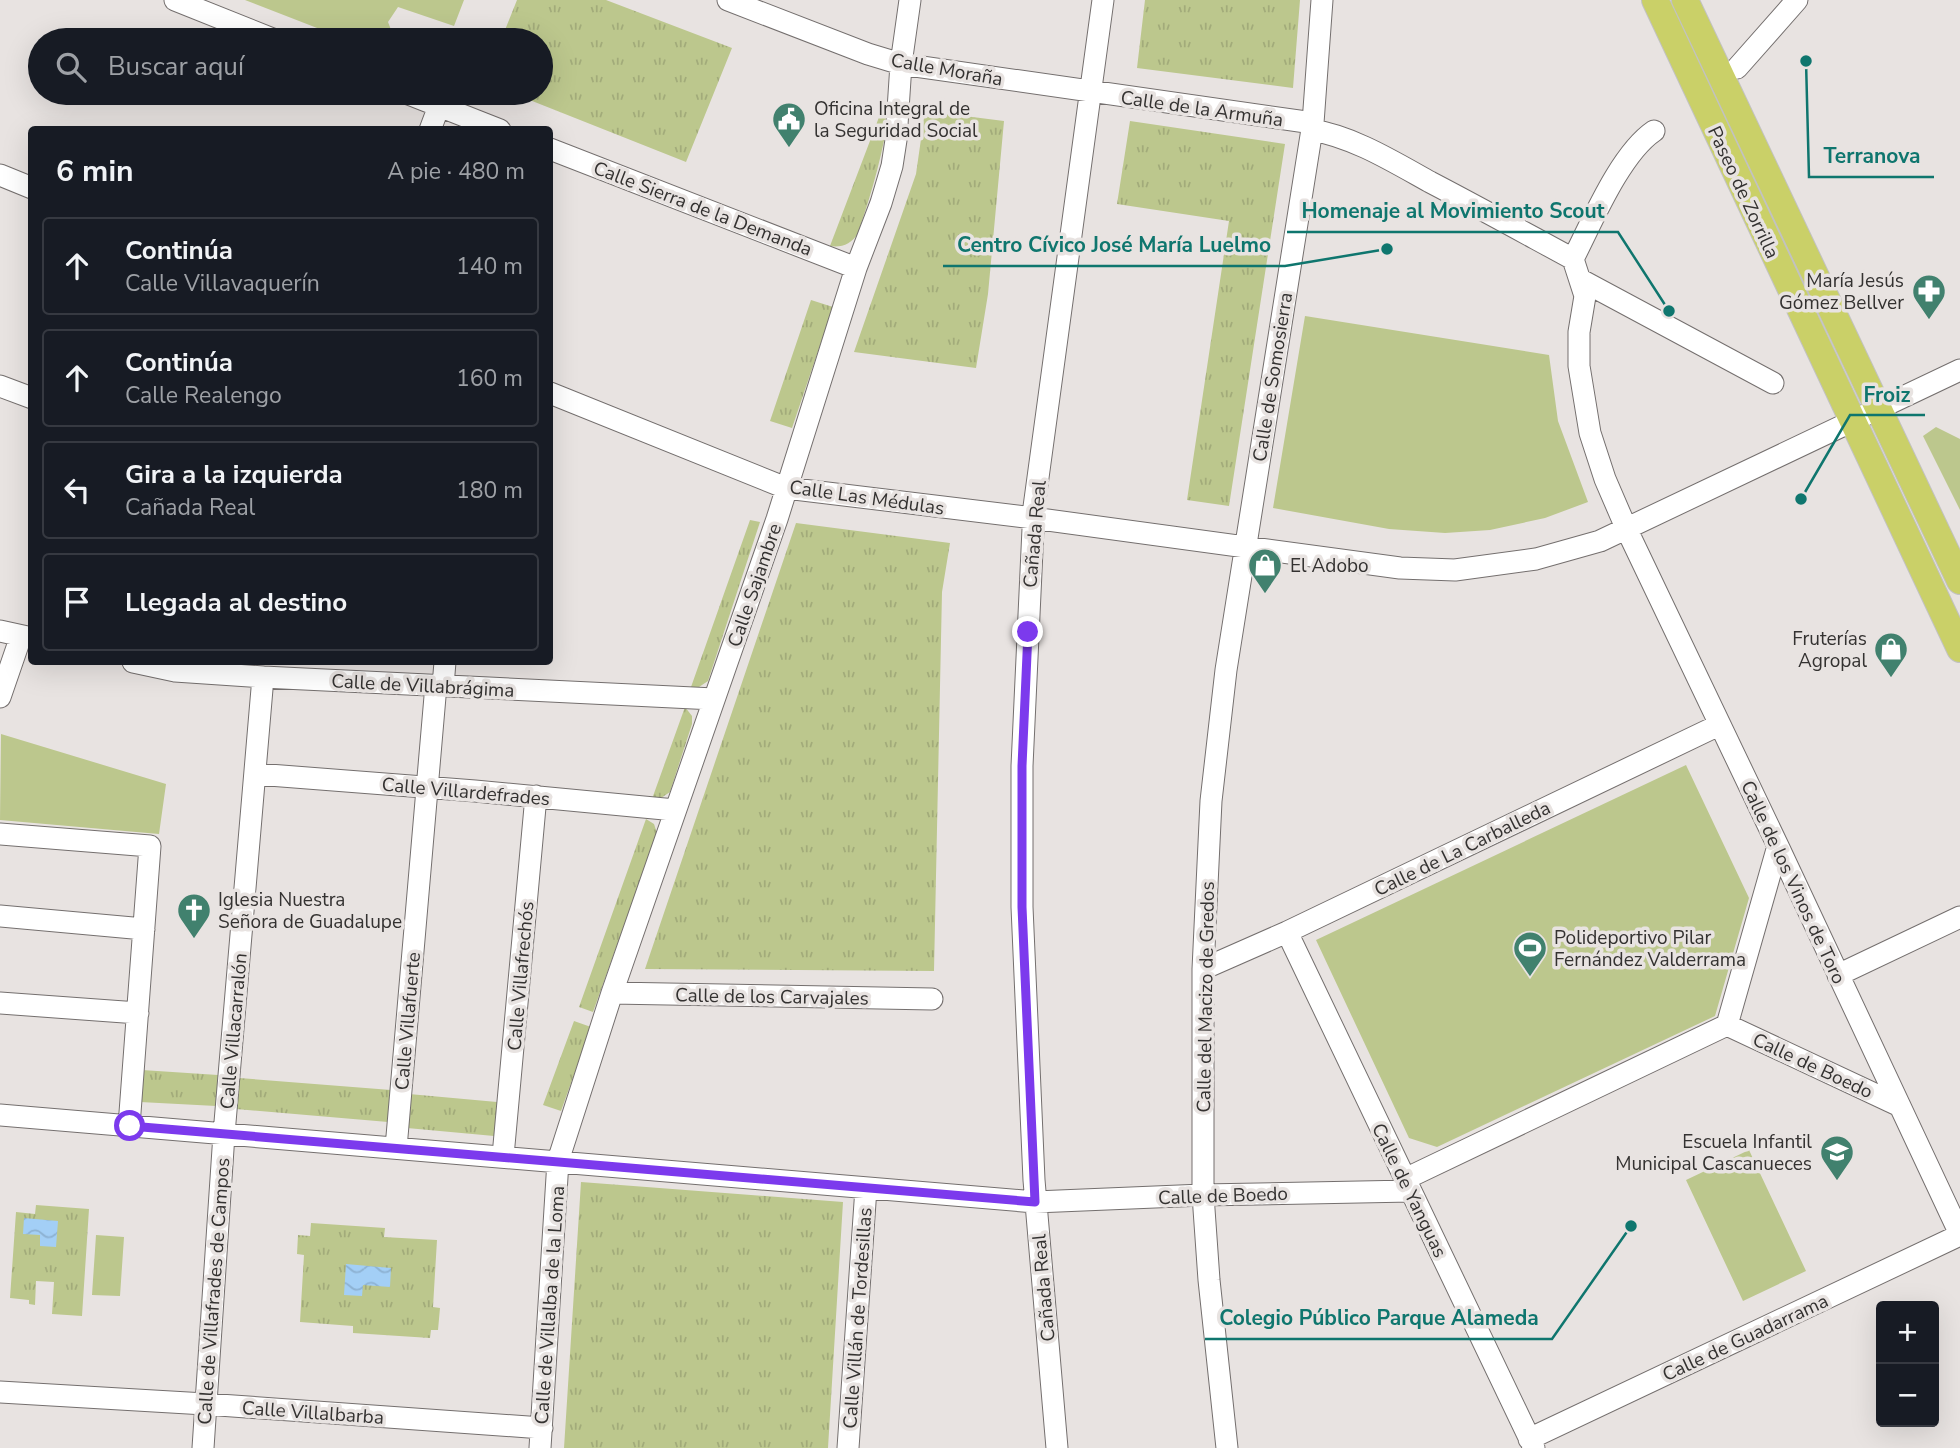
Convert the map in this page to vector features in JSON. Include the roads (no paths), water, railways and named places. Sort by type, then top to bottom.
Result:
[{"type":"main road","name":"Paseo de Zorrilla","points":[[1655,0],[1960,649]]},
{"type":"main road","name":"Paseo de Zorrilla","points":[[1685,0],[1960,581]]},
{"type":"street","points":[[175,0],[245,28]]},
{"type":"street","name":"Calle Moraña","points":[[728,0],[867,54],[901,64],[1092,93]]},
{"type":"street","name":"Calle Sajambre","points":[[558,1161],[612,993],[786,488],[856,268],[881,203],[892,166],[896,140],[901,64],[910,0]]},
{"type":"street","name":"Cañada Real","points":[[1057,1448],[1035,1202],[1022,907],[1022,766],[1033,518],[1103,0]]},
{"type":"street","name":"Calle de Somosierra","points":[[1244,546],[1312,127],[1322,0]]},
{"type":"street","points":[[1737,68],[1797,0]]},
{"type":"street","name":"Calle de la Armuña","points":[[1092,93],[1312,127],[1331,133],[1414,173],[1573,259]]},
{"type":"street","points":[[432,126],[439,106],[490,126]]},
{"type":"street","points":[[1654,131],[1647,135],[1631,154],[1609,186],[1573,259],[1583,288],[1773,383]]},
{"type":"street","name":"Calle Sierra de la Demanda","points":[[553,150],[856,268]]},
{"type":"street","points":[[0,175],[28,186]]},
{"type":"street","name":"Calle de los Vinos de Toro","points":[[1583,288],[1579,366],[1590,433],[1605,479],[1626,530],[1960,1235]]},
{"type":"street","name":"Calle Las Médulas","points":[[553,394],[786,488],[1033,518],[1400,568],[1455,570],[1536,559],[1600,541],[1960,370]]},
{"type":"street","points":[[0,386],[28,396]]},
{"type":"street","name":"Calle del Macizo de Gredos","points":[[1227,1448],[1203,1195],[1203,969],[1211,801],[1244,546]]},
{"type":"street","points":[[0,631],[26,637],[0,697]]},
{"type":"street","name":"Calle de Villabrágima","points":[[147,665],[175,671],[259,672],[440,686],[714,699]]},
{"type":"street","name":"Calle Villafuerte","points":[[396,1148],[428,787],[444,665]]},
{"type":"street","name":"Calle Villacarralón","points":[[224,1134],[256,774],[259,672]]},
{"type":"street","name":"Calle de La Carballeda","points":[[1203,969],[1287,932],[1719,725]]},
{"type":"street","name":"Calle Villardefrades","points":[[256,774],[675,810]]},
{"type":"street","name":"Calle Villafrechós","points":[[503,1156],[536,796]]},
{"type":"street","points":[[0,834],[150,846],[130,1126]]},
{"type":"street","points":[[1727,1025],[1778,846]]},
{"type":"street","points":[[0,916],[144,929]]},
{"type":"street","points":[[1838,975],[1960,917]]},
{"type":"street","name":"Calle de Yanguas","points":[[1287,932],[1532,1443]]},
{"type":"street","name":"Calle de los Carvajales","points":[[612,993],[932,999]]},
{"type":"street","points":[[0,1003],[138,1013]]},
{"type":"street","name":"Calle de Boedo","points":[[0,1115],[1035,1202],[1408,1185],[1727,1025],[1900,1106]]},
{"type":"street","name":"Calle de Villafrades de Campos","points":[[203,1448],[224,1134]]},
{"type":"street","name":"Calle de Villalba de la Loma","points":[[541,1438],[558,1161]]},
{"type":"street","name":"Calle Villán de Tordesillas","points":[[848,1448],[866,1188]]},
{"type":"street","name":"Calle de Guadarrama","points":[[1532,1443],[1960,1235]]},
{"type":"street","name":"Calle Villalbarba","points":[[0,1392],[205,1404],[541,1438]]},
{"type":"water","points":[[24,1218],[58,1221],[56,1247],[40,1246],[40,1235],[23,1234]]},
{"type":"water","points":[[346,1264],[391,1268],[390,1287],[363,1285],[362,1296],[344,1295]]},
{"type":"place","name":"Terranova","points":[[1806,61]]},
{"type":"place","name":"Oficina Integral de la Seguridad Social","points":[[789,149]]},
{"type":"place","name":"Centro Cívico José María Luelmo","points":[[1387,249]]},
{"type":"place","name":"Homenaje al Movimiento Scout","points":[[1669,311]]},
{"type":"place","name":"María Jesús Gómez Bellver","points":[[1929,321]]},
{"type":"place","name":"Froiz","points":[[1801,499]]},
{"type":"place","name":"El Adobo","points":[[1265,595]]},
{"type":"place","name":"Fruterías Agropal","points":[[1891,679]]},
{"type":"place","name":"Iglesia Nuestra Señora de Guadalupe","points":[[194,940]]},
{"type":"place","name":"Polideportivo Pilar Fernández Valderrama","points":[[1530,978]]},
{"type":"place","name":"Escuela Infantil Municipal Cascanueces","points":[[1837,1182]]},
{"type":"place","name":"Colegio Público Parque Alameda","points":[[1631,1226]]}]
